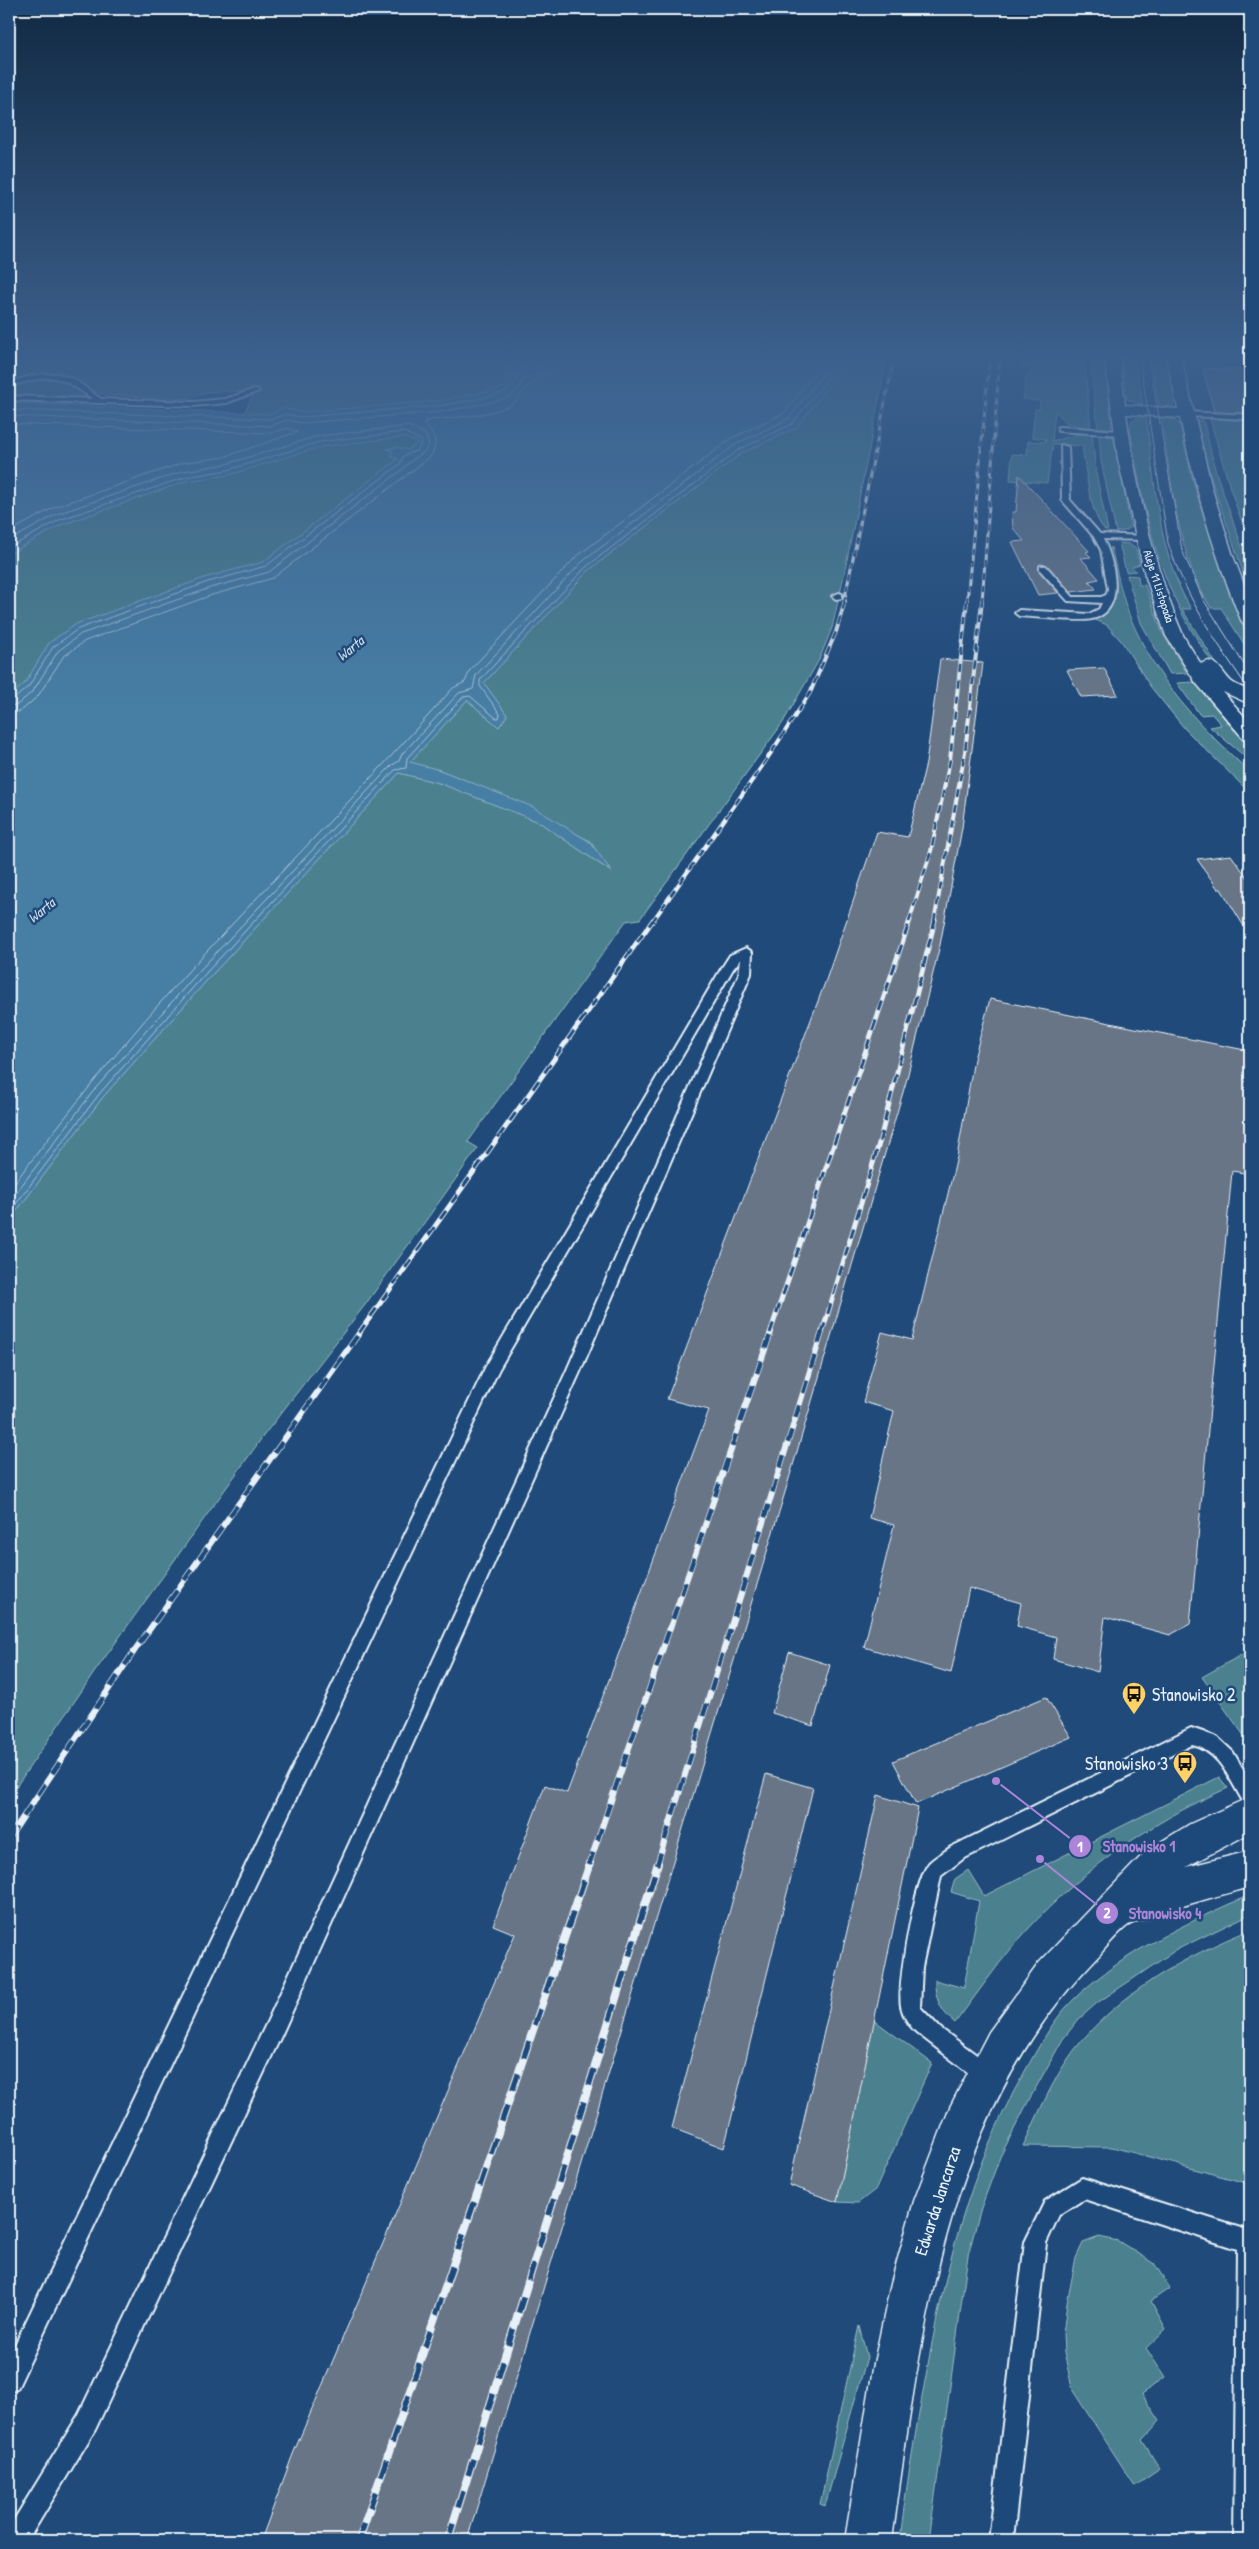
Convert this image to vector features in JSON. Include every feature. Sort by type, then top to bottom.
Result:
[{"type":"main road","name":"Aleje 11 Listopada","points":[[1130,473],[1153,575],[1169,614],[1175,636],[1196,671],[1236,721],[1250,734]]},
{"type":"main road","points":[[1200,473],[1218,532],[1250,620]]},
{"type":"main road","points":[[1169,614],[1190,635],[1218,678],[1226,686],[1250,698]]},
{"type":"main road","name":"Edwarda Jancarza","points":[[868,2540],[902,2338],[928,2219],[965,2120],[988,2075],[1010,2035],[1060,1964],[1092,1931],[1117,1910],[1159,1865],[1220,1828],[1250,1815]]},
{"type":"main road","name":"Edwarda Jancarza","points":[[1117,1910],[1184,1886],[1250,1869]]},
{"type":"lane","points":[[1019,613],[1091,617],[1102,611],[1110,596],[1112,589],[1105,550],[1098,536],[1066,500],[1065,473]]},
{"type":"lane","points":[[1098,536],[1144,538]]},
{"type":"lane","points":[[1043,568],[1071,599],[1102,600],[1110,596]]},
{"type":"lane","points":[[9,2381],[493,1366],[727,968],[734,958],[746,952],[745,974],[577,1362],[275,2027],[87,2422],[15,2540]]},
{"type":"lane","points":[[988,2075],[920,2023],[911,2010],[908,1991],[930,1881],[935,1870],[957,1854],[1191,1736],[1206,1738],[1218,1748],[1250,1797]]},
{"type":"lane","points":[[1001,2540],[1036,2242],[1052,2208],[1082,2188],[1249,2242],[1246,2540]]},
{"type":"green space","points":[[201,473],[386,473],[304,539],[9,710],[9,538],[152,484]]},
{"type":"green space","points":[[716,473],[864,473],[832,628],[819,660],[782,724],[640,919],[626,921],[613,939],[468,1142],[478,1148],[365,1305],[264,1435],[96,1670],[9,1797],[9,1221],[103,1097],[209,978],[399,773],[439,783],[539,822],[610,871],[590,841],[472,783],[440,770],[409,763],[467,700],[499,727],[507,715],[484,683],[588,571]]},
{"type":"green space","points":[[1011,473],[1049,473],[1047,483],[1010,480]]},
{"type":"green space","points":[[1086,473],[1096,473],[1108,530],[1106,531],[1100,524],[1096,514]]},
{"type":"green space","points":[[1104,473],[1120,473],[1131,527],[1125,531],[1116,532]]},
{"type":"green space","points":[[1138,473],[1153,473],[1164,540],[1180,587],[1191,609],[1182,609],[1222,673],[1219,673],[1207,655],[1179,607],[1158,557]]},
{"type":"green space","points":[[1169,473],[1191,473],[1230,595],[1248,639],[1250,653],[1221,608],[1211,608],[1199,587],[1183,540]]},
{"type":"green space","points":[[1209,473],[1216,473],[1250,570],[1250,581],[1246,581]]},
{"type":"green space","points":[[1226,473],[1250,473],[1250,545]]},
{"type":"green space","points":[[1119,543],[1129,544],[1136,549],[1140,564],[1132,567],[1136,571],[1126,572]]},
{"type":"green space","points":[[1111,547],[1127,609],[1141,641],[1181,702],[1213,737],[1250,772],[1250,793],[1185,729],[1150,686],[1122,642],[1107,625],[1090,618],[1108,607],[1116,596],[1116,582],[1110,554]]},
{"type":"green space","points":[[1127,575],[1138,576],[1139,585],[1145,585],[1162,632],[1187,673],[1170,674],[1141,623]]},
{"type":"green space","points":[[1194,682],[1234,730],[1250,745],[1250,761],[1210,727],[1221,725],[1212,714],[1200,715],[1177,683]]},
{"type":"green space","points":[[1250,1650],[1250,1744],[1202,1677]]},
{"type":"green space","points":[[1219,1777],[1228,1788],[1198,1802],[1140,1835],[1086,1874],[1037,1919],[1015,1944],[955,2023],[946,2014],[937,1998],[935,1980],[964,1988],[979,1901],[951,1892],[955,1879],[968,1870],[984,1896]]},
{"type":"green space","points":[[1250,1895],[1250,1914],[1176,1950],[1097,2003],[1079,2019],[1063,2039],[1029,2100],[1000,2157],[981,2208],[968,2255],[929,2540],[900,2540],[908,2480],[932,2341],[950,2261],[988,2146],[1024,2073],[1058,2017],[1072,2001],[1111,1968],[1156,1940]]},
{"type":"green space","points":[[1250,1930],[1250,2184],[1112,2147],[1023,2146],[1067,2060],[1092,2029],[1112,2010],[1155,1978],[1201,1952]]},
{"type":"green space","points":[[874,2020],[932,2063],[876,2189],[858,2203],[837,2202]]},
{"type":"green space","points":[[1099,2237],[1118,2241],[1154,2263],[1170,2288],[1151,2301],[1166,2329],[1146,2348],[1165,2377],[1142,2394],[1160,2421],[1142,2440],[1160,2469],[1135,2486],[1073,2391],[1064,2353],[1063,2334],[1076,2258],[1083,2243]]},
{"type":"green space","points":[[859,2326],[867,2357],[825,2506],[820,2504]]},
{"type":"water","points":[[9,473],[236,473],[187,481],[61,525],[9,554]]},
{"type":"water","name":"Warta","points":[[380,473],[716,473],[589,570],[484,683],[507,715],[499,727],[467,700],[410,762],[440,770],[533,807],[590,842],[612,872],[539,822],[439,783],[399,773],[209,978],[103,1097],[9,1221],[9,697],[25,683],[49,643],[76,624],[207,577],[263,562]]},
{"type":"building","points":[[1019,475],[1089,551],[1086,552],[1091,557],[1081,558],[1099,579],[1089,581],[1096,589],[1071,592],[1047,565],[1040,564],[1039,571],[1058,593],[1038,595],[1012,542],[1024,541],[1013,528],[1012,512],[1016,512]]},
{"type":"building","points":[[940,659],[983,663],[962,828],[940,945],[906,1082],[786,1489],[467,2540],[261,2540],[293,2454],[515,1934],[493,1925],[545,1785],[567,1793],[709,1410],[667,1399],[826,980],[877,832],[908,837],[926,763]]},
{"type":"building","points":[[1104,668],[1118,695],[1081,697],[1067,670]]},
{"type":"building","points":[[1231,855],[1250,881],[1250,936],[1221,889],[1218,889],[1197,859]]},
{"type":"building","points":[[990,999],[1250,1051],[1250,1174],[1232,1171],[1190,1624],[1170,1635],[1105,1617],[1098,1672],[1053,1659],[1056,1637],[1017,1626],[1021,1603],[969,1588],[951,1673],[864,1647],[894,1525],[869,1518],[894,1411],[863,1402],[882,1332],[912,1340],[957,1157],[974,1059]]},
{"type":"building","points":[[789,1652],[830,1665],[813,1726],[772,1713]]},
{"type":"building","points":[[1046,1697],[1071,1737],[916,1804],[893,1761]]},
{"type":"building","points":[[766,1774],[813,1788],[724,2148],[672,2128]]},
{"type":"building","points":[[878,1795],[918,1808],[837,2202],[789,2185]]},
{"type":"tram line","points":[[1157,473],[1168,543],[1175,563],[1203,620],[1250,691]]},
{"type":"tram line","points":[[1169,473],[1182,550],[1203,599],[1250,674]]},
{"type":"railway","points":[[844,602],[871,473]]},
{"type":"railway","points":[[967,602],[979,473]]},
{"type":"railway","points":[[982,602],[991,473]]},
{"type":"railway","points":[[652,922],[765,762],[810,693],[836,632],[845,601]]},
{"type":"railway","points":[[909,922],[931,851],[950,760],[967,601]]},
{"type":"railway","points":[[934,922],[965,752],[982,601]]},
{"type":"railway","points":[[359,1333],[653,920]]},
{"type":"railway","points":[[770,1333],[910,920]]},
{"type":"railway","points":[[822,1333],[880,1140],[935,920]]},
{"type":"railway","points":[[9,1838],[137,1647],[360,1332]]},
{"type":"railway","points":[[589,1865],[771,1332]]},
{"type":"railway","points":[[657,1865],[822,1332]]},
{"type":"railway","points":[[359,2540],[590,1863]]},
{"type":"railway","points":[[448,2540],[658,1863]]},
{"type":"place","name":"Stanowisko 2","points":[[1134,1715]]},
{"type":"place","name":"Stanowisko 1","points":[[996,1781]]},
{"type":"place","name":"Stanowisko 3","points":[[1185,1784]]},
{"type":"place","name":"Stanowisko 4","points":[[1040,1859]]}]
